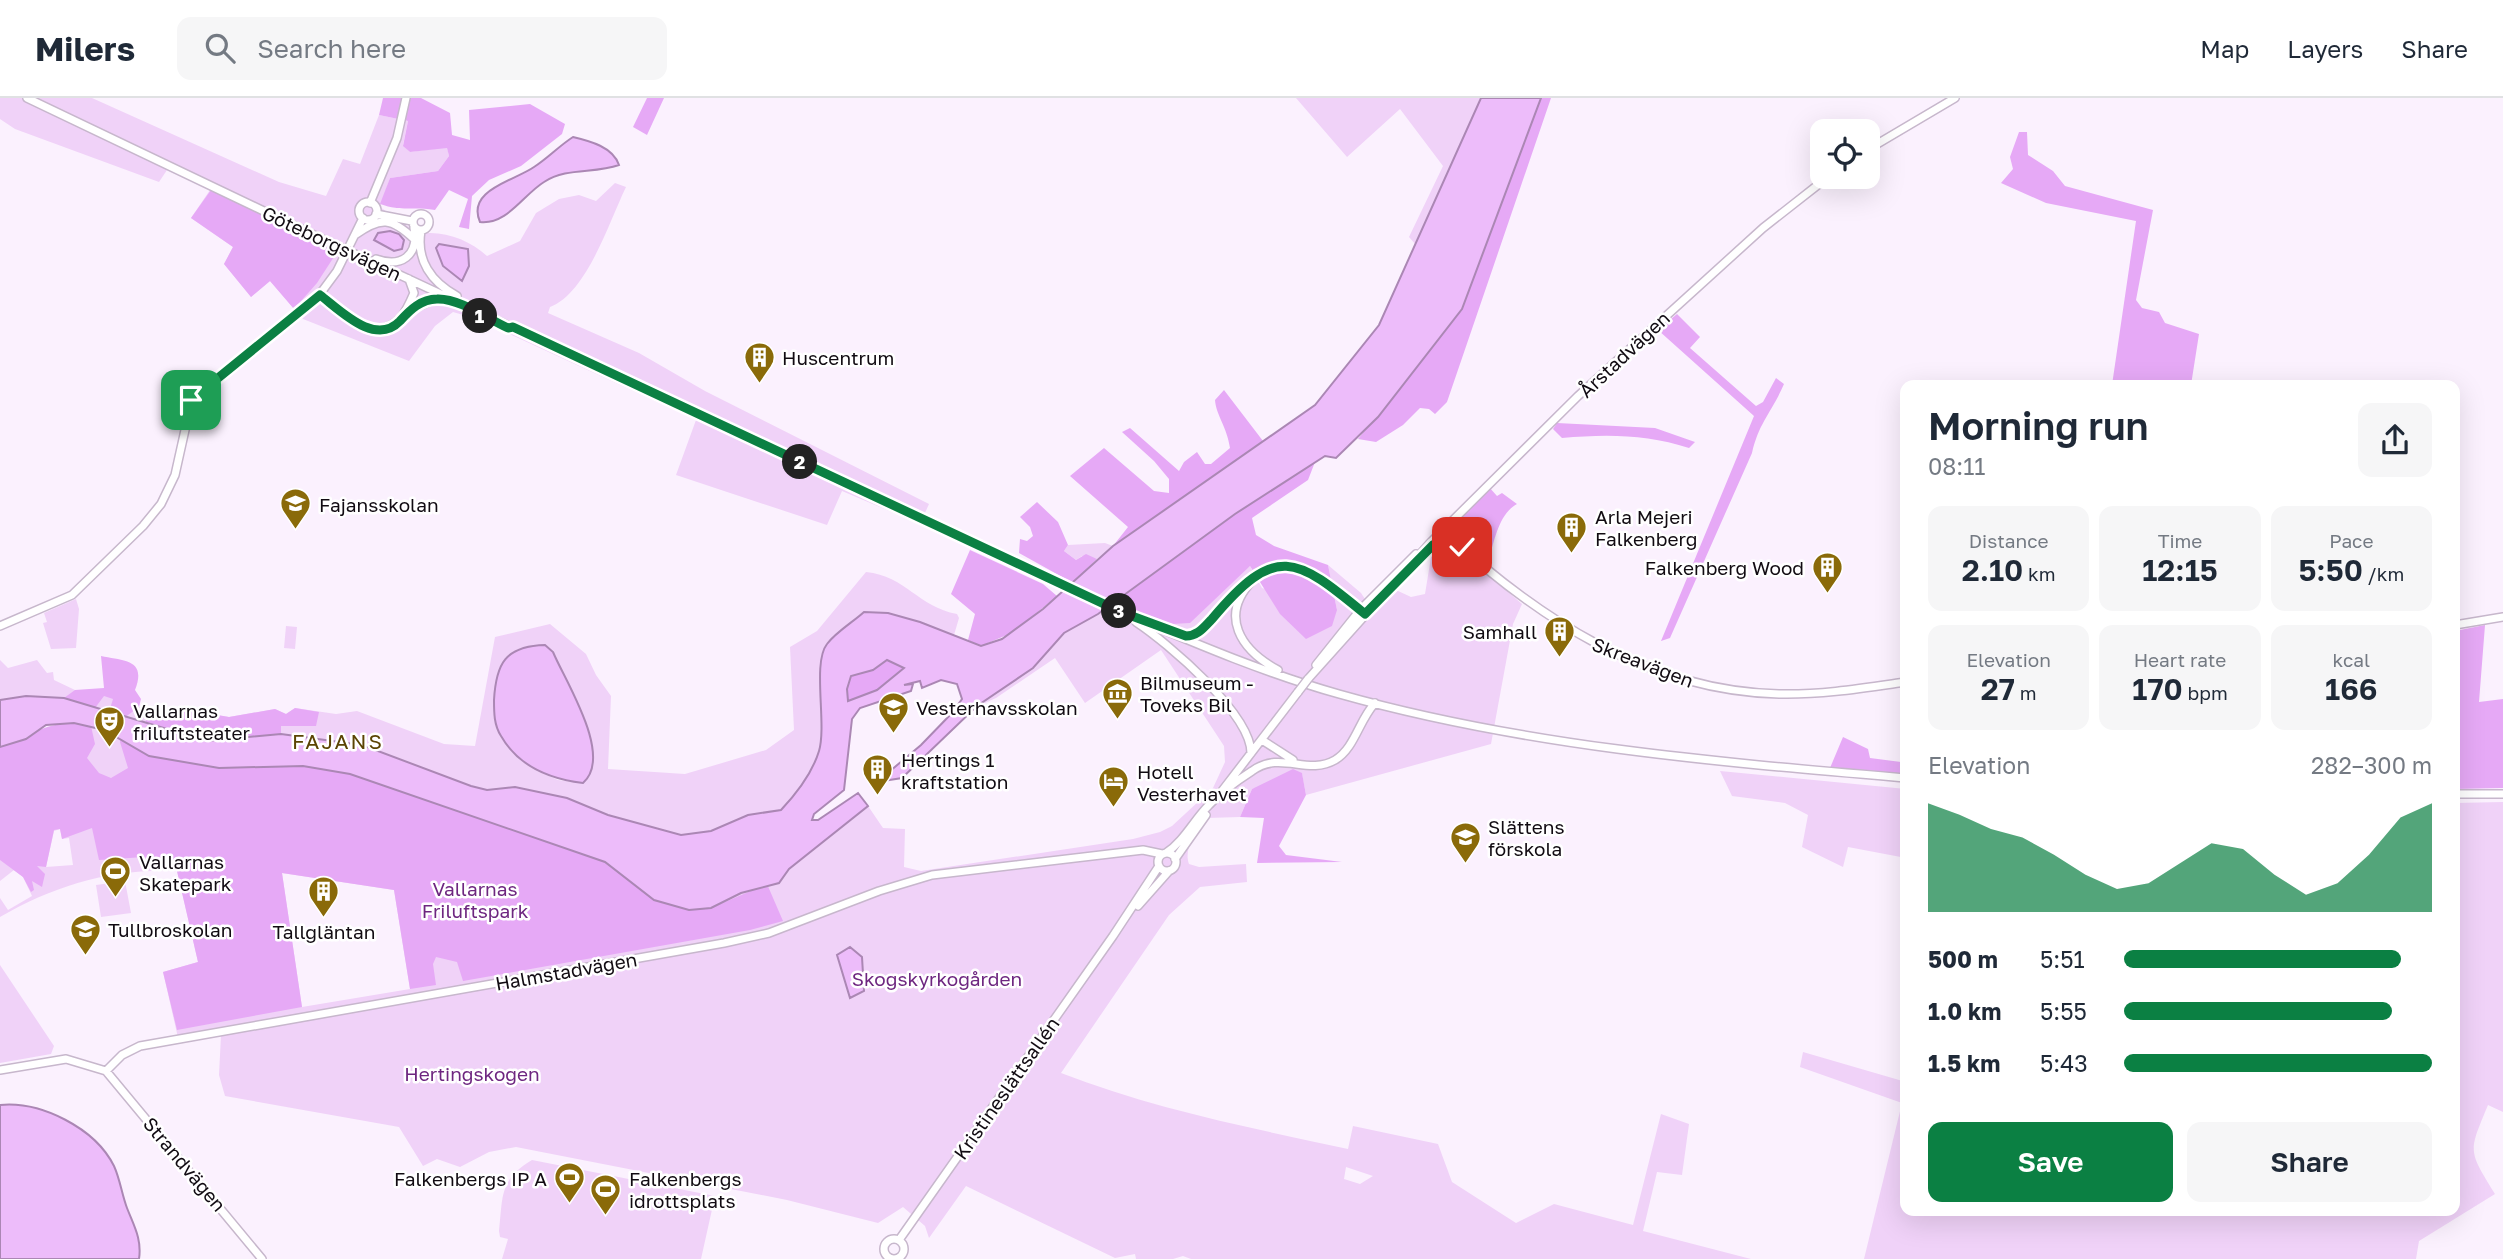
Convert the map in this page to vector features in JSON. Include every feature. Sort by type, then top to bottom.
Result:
[{"type":"main road","name":"Göteborgsvägen","points":[[27,98],[1118,610]]},
{"type":"main road","points":[[0,625],[72,595],[143,526],[161,504],[175,475],[189,412],[196,408],[193,401],[201,390],[320,295],[363,218],[360,209],[370,203],[397,138],[406,98]]},
{"type":"main road","points":[[1880,142],[1955,98]]},
{"type":"main road","name":"Årstadvägen","points":[[1164,854],[1179,842],[1217,797],[1363,612],[1430,543],[1578,396],[1763,228],[1813,189]]},
{"type":"main road","points":[[363,218],[371,219],[376,214],[376,208],[370,203]]},
{"type":"main road","points":[[376,214],[416,227]]},
{"type":"main road","points":[[355,235],[373,224],[390,222],[405,228],[414,239]]},
{"type":"main road","points":[[356,252],[395,263],[410,256],[416,227]]},
{"type":"main road","points":[[416,227],[419,250],[430,275],[449,291],[484,308],[489,316]]},
{"type":"main road","points":[[320,295],[361,325],[377,330],[396,324],[406,313],[414,293],[409,279]]},
{"type":"main road","points":[[406,313],[436,299],[459,305],[508,328],[513,327]]},
{"type":"main road","name":"Skreavägen","points":[[1443,530],[1572,632],[1626,660],[1678,678],[1727,689],[1777,694],[1838,692],[1900,683]]},
{"type":"main road","points":[[1409,567],[1433,545],[1444,540],[1453,540]]},
{"type":"main road","name":"Årstadvägen","points":[[1363,612],[1430,543]]},
{"type":"main road","points":[[1166,631],[1186,636],[1198,633],[1246,580],[1260,572],[1282,566],[1307,570],[1363,612]]},
{"type":"main road","points":[[1260,572],[1244,590],[1238,604],[1239,634],[1252,654],[1290,678]]},
{"type":"main road","points":[[1118,610],[1290,678],[1375,703],[1467,723],[1643,752],[1900,777]]},
{"type":"main road","points":[[1118,610],[1186,660],[1240,724],[1250,739],[1251,753]]},
{"type":"main road","points":[[2460,624],[2503,617]]},
{"type":"main road","points":[[1217,797],[1266,762],[1317,765],[1338,758],[1348,748],[1363,717],[1375,703]]},
{"type":"main road","points":[[1240,724],[1260,734],[1275,723]]},
{"type":"main road","points":[[1262,740],[1297,763]]},
{"type":"main road","points":[[2460,794],[2503,793]]},
{"type":"main road","name":"Årstadvägen","points":[[1168,871],[1174,867],[1175,859],[1217,797]]},
{"type":"main road","name":"Halmstadvägen","points":[[106,1071],[122,1055],[140,1046],[769,933],[879,891],[933,874],[1134,851],[1149,850],[1164,854]]},
{"type":"main road","points":[[1134,851],[1168,871]]},
{"type":"main road","points":[[1164,854],[1175,859]]},
{"type":"main road","name":"Kristineslättsallén","points":[[899,1240],[1113,936],[1164,854]]},
{"type":"main road","name":"Kristineslättsallén","points":[[1113,936],[1168,871]]},
{"type":"main road","points":[[0,1070],[66,1059],[106,1071]]},
{"type":"main road","name":"Strandvägen","points":[[106,1071],[262,1259]]},
{"type":"main road","points":[[892,1238],[899,1240],[904,1248],[901,1255],[895,1259],[886,1258],[883,1250],[885,1242],[892,1238]]},
{"type":"green space","points":[[0,98],[92,98],[279,182],[326,196],[343,159],[360,164],[379,115],[408,121],[403,145],[410,152],[447,147],[449,156],[438,171],[390,178],[380,207],[419,234],[447,235],[472,245],[487,256],[520,241],[536,213],[559,199],[579,195],[596,201],[615,183],[626,187],[586,272],[563,299],[550,307],[548,313],[639,353],[705,391],[929,504],[920,524],[842,491],[827,525],[676,475],[696,420],[477,319],[453,312],[435,326],[409,361],[303,319],[270,281],[251,297],[224,264],[233,247],[191,218],[210,190],[167,170],[159,182],[15,129],[0,119]]},
{"type":"green space","points":[[383,98],[421,98],[450,113],[452,135],[470,140],[469,110],[530,104],[565,124],[562,134],[521,166],[489,180],[472,196],[469,229],[459,227],[468,199],[449,190],[435,210],[395,208],[380,204],[390,178],[438,171],[449,156],[447,148],[410,152],[403,146],[408,121],[379,115]]},
{"type":"green space","points":[[647,98],[664,98],[647,135],[633,127]]},
{"type":"green space","points":[[1296,98],[1481,98],[1416,245],[1409,237],[1443,166],[1400,109],[1347,157]]},
{"type":"green space","points":[[1541,98],[1551,98],[1447,402],[1435,414],[1429,409],[1420,408],[1403,425],[1376,442],[1358,439],[1462,309]]},
{"type":"green space","points":[[2019,132],[2027,132],[2028,155],[2053,171],[2065,186],[2153,210],[2136,300],[2142,308],[2159,312],[2165,323],[2199,334],[2192,380],[2113,380],[2136,221],[2046,203],[2001,183],[2013,169],[2010,157]]},
{"type":"green space","points":[[211,190],[339,249],[317,283],[294,309],[270,281],[251,297],[224,264],[233,247],[191,218]]},
{"type":"green space","points":[[1677,314],[1700,337],[1690,348],[1756,406],[1763,402],[1776,378],[1784,384],[1758,433],[1752,453],[1670,638],[1661,641],[1754,416],[1658,330]]},
{"type":"green space","points":[[1224,390],[1263,441],[1113,546],[1128,527],[1070,476],[1104,448],[1154,491],[1169,493],[1169,479],[1154,461],[1122,432],[1130,428],[1179,471],[1184,462],[1197,452],[1205,464],[1211,464],[1230,448],[1215,400]]},
{"type":"green space","points":[[1557,423],[1655,428],[1695,442],[1689,448],[1626,436],[1562,438],[1553,429]]},
{"type":"green space","points":[[1315,462],[1308,480],[1252,518],[1256,535],[1274,546],[1328,565],[1337,610],[1332,626],[1306,639],[1280,614],[1250,566],[1190,623],[1172,624],[1112,603],[1235,514]]},
{"type":"green space","points":[[1489,487],[1497,496],[1502,493],[1517,504],[1502,520],[1489,558],[1467,548],[1451,529]]},
{"type":"green space","points":[[1037,502],[1058,522],[1068,545],[1064,551],[1076,560],[1086,554],[1097,559],[1073,583],[1019,553],[1020,539],[1027,541],[1033,536],[1030,527],[1020,517]]},
{"type":"green space","points":[[1105,543],[1113,546],[1097,559],[1082,556],[1076,560],[1064,551],[1068,545]]},
{"type":"green space","points":[[1442,543],[1455,549],[1467,570],[1478,566],[1522,604],[1513,624],[1491,744],[1306,795],[1302,774],[1252,789],[1240,817],[1207,818],[1189,846],[1189,864],[1199,867],[1246,864],[1247,882],[1200,887],[1169,915],[1061,1073],[1167,1107],[1348,1149],[1353,1126],[1438,1144],[1452,1182],[1516,1223],[1554,1204],[1633,1225],[1661,1114],[1689,1124],[1682,1175],[1657,1172],[1643,1231],[1751,1259],[1191,1259],[1183,1256],[1173,1259],[1136,1259],[1135,1254],[1115,1258],[966,1186],[929,1238],[925,1226],[903,1207],[878,1223],[787,1200],[516,1147],[489,1152],[460,1167],[437,1159],[423,1166],[399,1127],[225,1096],[219,1075],[221,1035],[179,1042],[163,972],[198,962],[177,871],[130,872],[85,881],[42,896],[0,917],[0,898],[8,910],[32,896],[23,877],[14,870],[0,881],[0,747],[47,730],[74,725],[104,731],[121,739],[767,884],[782,880],[789,869],[868,806],[883,828],[905,829],[904,867],[921,871],[1133,839],[1172,826],[1213,788],[1225,762],[1224,746],[1161,650],[1085,703],[1055,658],[996,698],[976,707],[1064,633],[1112,603],[1172,624],[1250,566],[1262,588],[1337,610],[1328,565],[1361,593],[1373,611],[1396,590],[1411,597],[1425,594],[1432,551]],"holes":[[[60,829],[62,839],[69,838],[73,865],[46,867],[54,831]],[[282,873],[394,890],[410,989],[302,1007]],[[1346,1167],[1373,1176],[1360,1184],[1344,1179]]]},
{"type":"green space","points":[[970,550],[1043,584],[1057,596],[1014,632],[981,646],[968,640],[975,614],[951,594]]},
{"type":"green space","points":[[866,572],[892,579],[932,605],[957,614],[959,618],[954,635],[888,613],[864,612],[827,644],[823,653],[819,751],[808,775],[793,797],[781,810],[748,815],[711,831],[681,835],[608,815],[567,798],[515,787],[487,790],[471,786],[362,745],[281,734],[158,728],[64,698],[26,696],[0,700],[0,660],[8,668],[37,660],[47,673],[53,672],[54,680],[75,690],[101,690],[123,703],[150,710],[176,708],[229,717],[275,709],[286,714],[295,708],[336,714],[357,711],[444,744],[475,746],[495,637],[550,624],[586,654],[596,675],[611,696],[608,769],[685,774],[766,750],[794,730],[790,647],[817,631]],"holes":[[[545,645],[553,652],[591,737],[592,756],[582,783],[558,780],[538,771],[501,738],[495,723],[508,656],[526,647]]]},
{"type":"green space","points":[[76,599],[79,609],[76,648],[51,649],[43,623],[47,622],[44,613]]},
{"type":"green space","points":[[2485,625],[2479,702],[2503,699],[2503,788],[2460,789],[2460,630]]},
{"type":"green space","points":[[286,626],[297,627],[295,649],[284,648]]},
{"type":"green space","points":[[101,656],[131,663],[138,672],[135,690],[141,699],[139,707],[124,718],[109,712],[113,699],[104,696],[95,708],[64,698],[75,690],[104,688]]},
{"type":"green space","points":[[887,659],[905,668],[877,690],[848,702],[847,689],[851,676],[873,670]]},
{"type":"green space","points":[[176,708],[229,717],[275,709],[286,714],[295,708],[319,712],[316,726],[281,726],[281,734],[207,741],[145,724],[150,710]]},
{"type":"green space","name":"Vallarnas Friluftspark","points":[[74,723],[91,726],[95,744],[87,758],[99,773],[111,778],[128,768],[121,739],[149,756],[219,768],[303,766],[350,774],[605,862],[654,900],[689,910],[711,908],[767,884],[783,921],[750,930],[463,981],[457,962],[436,957],[433,964],[436,985],[410,989],[394,890],[282,873],[302,1007],[177,1030],[163,972],[198,962],[177,871],[144,857],[99,860],[92,828],[62,839],[60,829],[54,830],[46,867],[37,866],[45,874],[42,887],[32,881],[34,890],[31,892],[23,877],[0,860],[0,747],[43,728]]},
{"type":"green space","points":[[1843,737],[1868,749],[1870,758],[1900,762],[1900,774],[1830,768]]},
{"type":"green space","points":[[1293,769],[1302,773],[1306,795],[1279,846],[1286,855],[1342,862],[1257,863],[1264,818],[1240,817],[1252,789]]},
{"type":"green space","points":[[1720,771],[1900,788],[1900,857],[1848,847],[1843,867],[1802,847],[1808,815],[1785,803],[1732,796]]},
{"type":"green space","points":[[2503,802],[2503,1112],[2488,1105],[2474,1143],[2476,1159],[2495,1194],[2460,1216],[2460,803]]},
{"type":"green space","name":"Vallarnas Skatepark","points":[[125,881],[131,913],[101,917],[96,885]]},
{"type":"green space","points":[[0,965],[54,1046],[51,1054],[0,1063]]},
{"type":"green space","points":[[1803,1052],[1900,1080],[1900,1102],[1800,1067]]},
{"type":"green space","points":[[1900,1111],[1900,1216],[2459,1216],[2419,1241],[2416,1259],[1864,1259]]},
{"type":"green space","name":"Falkenbergs idrottsplats","points":[[532,1160],[715,1196],[701,1259],[502,1259],[508,1239],[500,1237],[499,1231],[502,1198],[513,1175]]},
{"type":"shaded area","points":[[1481,98],[1541,98],[1462,309],[1378,417],[1336,458],[1325,456],[1235,514],[1098,614],[1064,633],[1033,668],[977,706],[902,778],[877,782],[921,745],[951,714],[962,699],[957,684],[941,680],[922,688],[920,681],[904,685],[913,684],[911,691],[860,708],[852,719],[844,790],[814,814],[812,820],[818,820],[858,793],[868,806],[789,869],[779,883],[741,893],[711,908],[689,910],[654,900],[605,862],[350,774],[303,766],[219,768],[149,756],[104,730],[74,723],[46,725],[26,739],[0,747],[0,700],[26,696],[64,698],[207,741],[281,734],[362,745],[471,786],[487,790],[515,787],[567,798],[608,815],[681,835],[711,831],[748,815],[781,810],[803,783],[819,751],[823,653],[827,644],[840,631],[864,612],[888,613],[920,622],[981,646],[1002,639],[1043,609],[1113,546],[1315,405],[1379,325]],"holes":[[[887,660],[904,668],[877,690],[848,701],[847,689],[851,676],[873,670]]]},
{"type":"shaded area","points":[[573,137],[606,149],[619,165],[553,177],[507,214],[490,222],[480,222],[477,211],[486,194],[534,167]]},
{"type":"shaded area","points":[[390,231],[399,234],[404,240],[402,249],[394,251],[374,240],[378,233]]},
{"type":"shaded area","points":[[439,244],[468,249],[469,266],[462,281],[443,266],[436,248]]},
{"type":"shaded area","points":[[545,645],[553,652],[576,699],[590,737],[593,755],[591,771],[583,783],[536,770],[508,747],[496,723],[495,687],[505,659],[520,649]]},
{"type":"shaded area","points":[[850,947],[862,957],[864,991],[850,998],[837,955]]},
{"type":"shaded area","points":[[0,1105],[32,1108],[65,1120],[94,1140],[105,1152],[116,1171],[137,1233],[139,1259],[0,1259]]},
{"type":"place","name":"Huscentrum","points":[[759,384]]},
{"type":"place","name":"Fajansskolan","points":[[296,531]]},
{"type":"place","name":"Arla Mejeri Falkenberg","points":[[1572,554]]},
{"type":"place","name":"Falkenberg Wood","points":[[1827,594]]},
{"type":"place","name":"Samhall","points":[[1560,658]]},
{"type":"place","name":"Bilmuseum - Toveks Bil","points":[[1117,720]]},
{"type":"place","name":"Vesterhavsskolan","points":[[893,734]]},
{"type":"place","name":"Vallarnas friluftsteater","points":[[110,748]]},
{"type":"place","name":"Hertings 1 kraftstation","points":[[878,797]]},
{"type":"place","name":"Hotell Vesterhavet","points":[[1114,809]]},
{"type":"place","name":"Slättens förskola","points":[[1465,864]]},
{"type":"place","name":"Vallarnas Skatepark","points":[[116,899]]},
{"type":"place","name":"Tallgläntan","points":[[324,919]]},
{"type":"place","name":"Tullbroskolan","points":[[85,956]]},
{"type":"place","name":"Falkenbergs IP A","points":[[570,1205]]},
{"type":"place","name":"Falkenbergs idrottsplats","points":[[606,1216]]},
{"type":"district","name":"FAJANS","points":[[338,741]]},
{"type":"route","points":[[191,400],[320,295],[352,320],[377,330],[393,326],[406,313],[425,302],[447,300],[508,328],[513,327],[1121,612],[1166,631],[1186,636],[1193,636],[1203,629],[1246,580],[1272,566],[1292,566],[1307,570],[1324,580],[1365,614],[1409,567],[1438,541],[1453,540],[1462,547]]},
{"type":"park label","name":"Skogskyrkogården","points":[[937,978]]},
{"type":"park label","name":"Hertingskogen","points":[[472,1073]]}]
